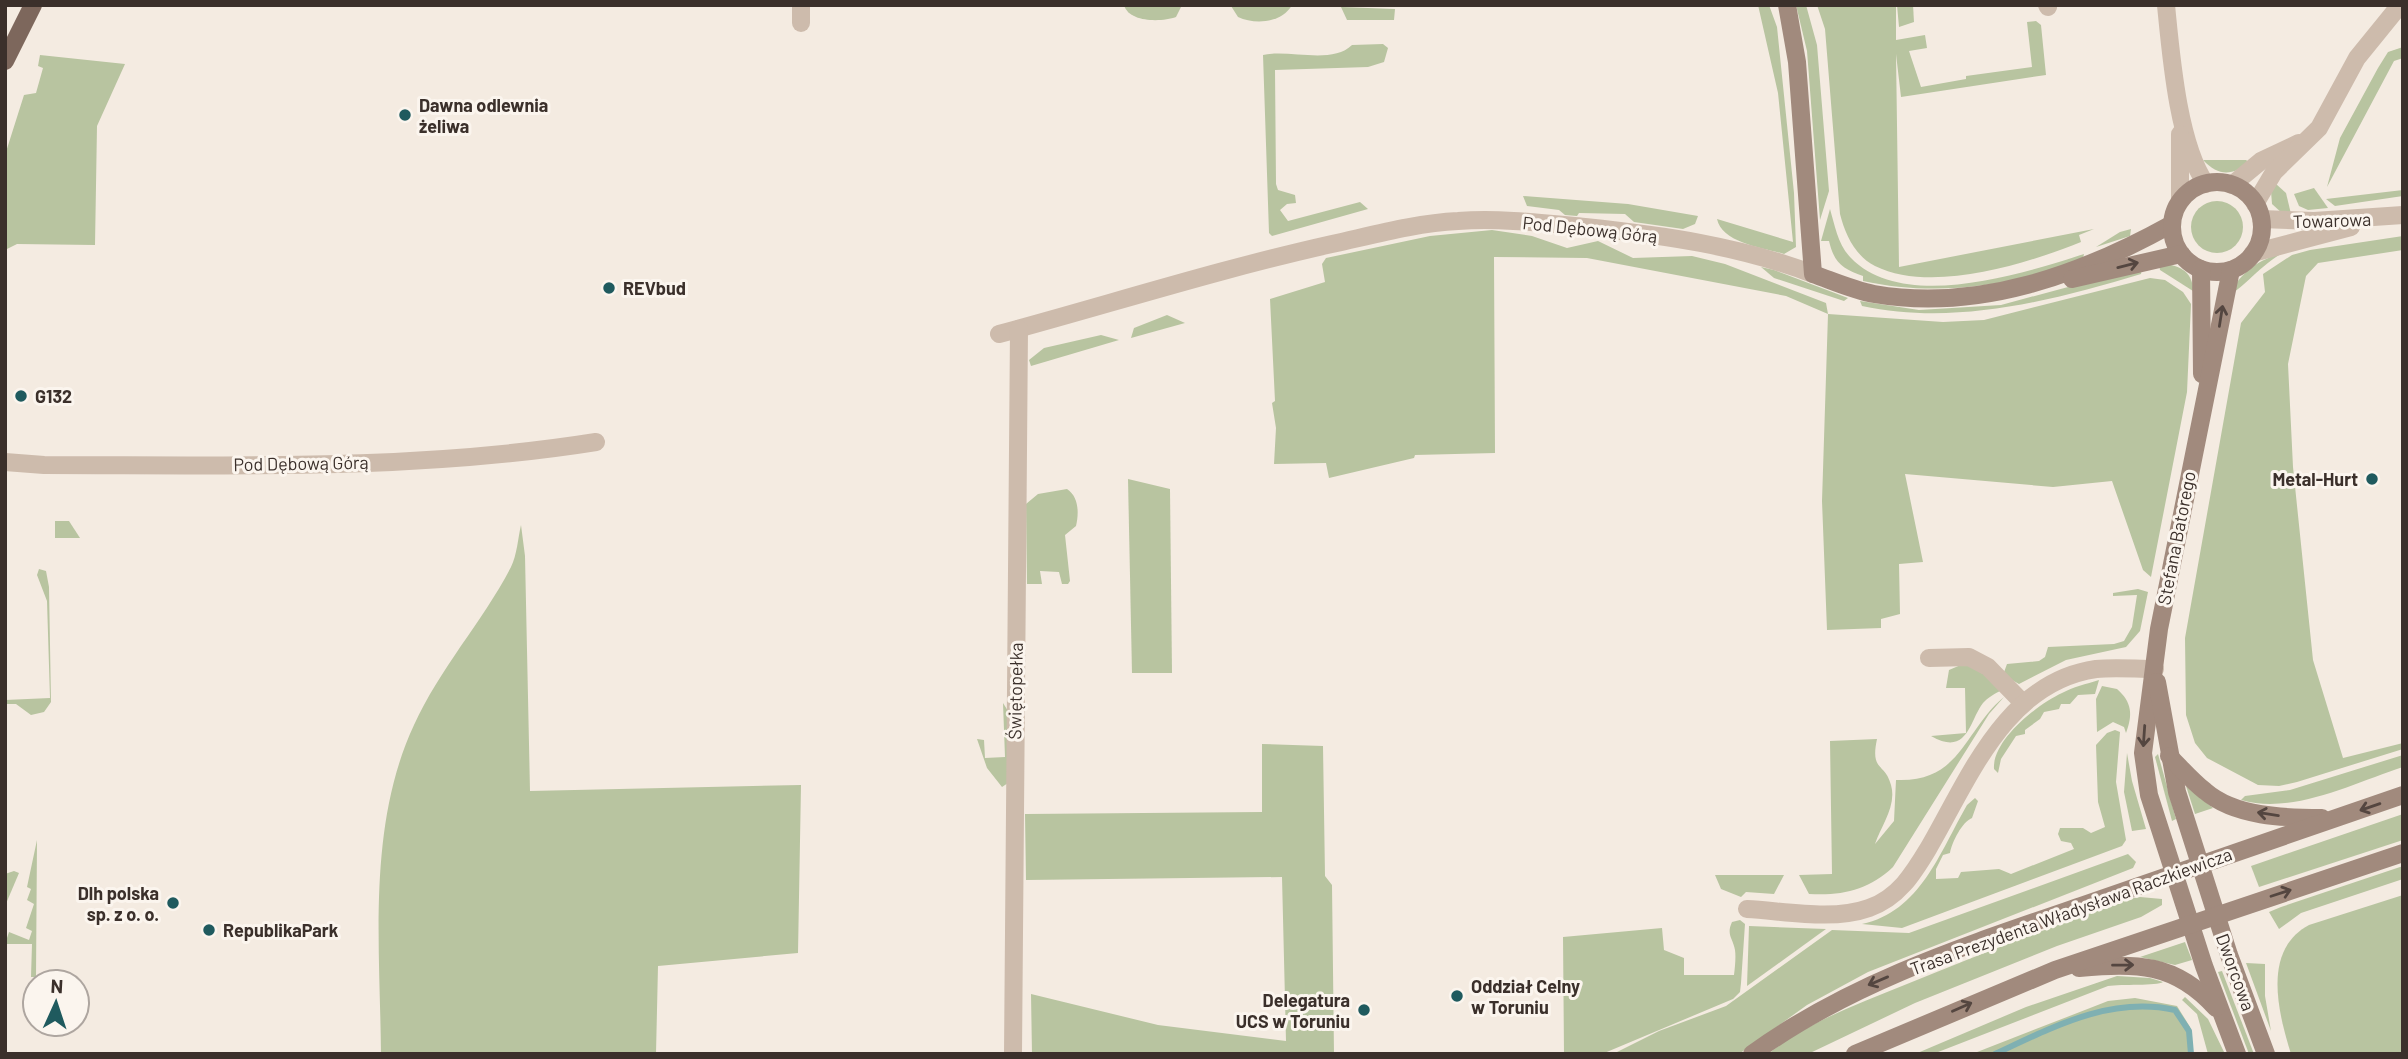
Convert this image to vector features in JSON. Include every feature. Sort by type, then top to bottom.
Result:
[{"type":"main road","points":[[5,61],[33,5]]},
{"type":"street","points":[[1787,5],[1797,62],[1813,274]]},
{"type":"street","points":[[2166,5],[2180,106],[2195,168],[2206,184]]},
{"type":"street","points":[[2253,253],[2261,236],[2258,212],[2274,172],[2319,128],[2357,58],[2400,5]]},
{"type":"street","points":[[2180,106],[2180,202],[2172,225],[2175,242],[2181,254],[2201,269],[2231,270],[2253,253],[2378,218]]},
{"type":"street","points":[[2180,202],[2195,188],[2206,184],[2232,185],[2261,161],[2309,138]]},
{"type":"street","points":[[2232,185],[2258,212]]},
{"type":"street","name":"Towarowa","points":[[2258,212],[2300,222],[2403,215]]},
{"type":"street","name":"Pod Dębową Górą","points":[[999,334],[1266,260],[1387,232],[1456,221],[1513,220],[1643,233],[1716,246],[1784,263],[1873,294],[1935,299],[1987,295],[2037,283],[2146,239],[2172,225]]},
{"type":"street","points":[[2037,283],[2077,278],[2181,254]]},
{"type":"street","name":"Stefana Batorego","points":[[2201,269],[2202,407]]},
{"type":"street","name":"Stefana Batorego","points":[[2183,898],[2149,795],[2143,754],[2160,620],[2231,270]]},
{"type":"street","name":"Świętopełka","points":[[1013,1054],[1019,329]]},
{"type":"street","name":"Pod Dębową Górą","points":[[5,462],[44,465],[304,465],[500,455],[596,442]]},
{"type":"street","points":[[1929,658],[1969,657],[1988,667],[2023,703]]},
{"type":"street","points":[[1747,909],[1850,912],[1869,908],[1892,896],[1914,871],[1998,730],[2023,703],[2045,687],[2075,674],[2097,669],[2155,669]]},
{"type":"street","name":"Stefana Batorego","points":[[2155,669],[2177,792],[2208,889]]},
{"type":"street","points":[[2169,756],[2207,793],[2233,806],[2271,816],[2336,818]]},
{"type":"street","name":"Trasa Prezydenta Władysława Raczkiewicza","points":[[1752,1054],[1811,1015],[1911,967],[2403,795]]},
{"type":"street","points":[[1855,1054],[2055,970],[2191,922],[2403,853]]},
{"type":"street","name":"Dworcowa","points":[[2208,889],[2266,1054]]},
{"type":"street","name":"Dworcowa","points":[[2183,898],[2220,1012],[2237,1054]]},
{"type":"street","points":[[2055,970],[2125,965],[2156,968],[2186,982],[2220,1012]]},
{"type":"green space","points":[[1124,5],[1182,5],[1176,17],[1147,20],[1132,15]]},
{"type":"green space","points":[[1292,5],[1282,16],[1268,21],[1245,20],[1238,17],[1231,6]]},
{"type":"green space","points":[[1758,5],[1769,5],[1777,27],[1794,193],[1796,247],[1784,254],[1735,239],[1720,227],[1717,219],[1793,242],[1778,93]]},
{"type":"green space","points":[[1796,5],[1806,5],[1817,45],[1829,191],[1820,220],[1807,51]]},
{"type":"green space","points":[[1817,5],[1896,5],[1896,40],[1925,35],[1927,48],[1909,51],[1921,87],[1966,79],[1966,76],[2032,67],[2027,22],[2036,21],[2041,25],[2046,75],[1901,97],[1896,54],[1899,267],[2094,229],[2079,235],[2081,242],[2034,259],[1979,273],[1924,277],[1898,274],[1868,262],[1852,244],[1840,214],[1825,29]]},
{"type":"green space","points":[[1897,5],[1913,5],[1914,22],[1899,27]]},
{"type":"green space","points":[[1341,7],[1395,9],[1394,20],[1347,20]]},
{"type":"green space","points":[[1383,44],[1388,48],[1384,62],[1368,67],[1275,70],[1276,184],[1278,190],[1295,195],[1296,203],[1287,204],[1280,210],[1288,221],[1360,202],[1368,209],[1272,236],[1269,233],[1263,55],[1333,54],[1352,45]]},
{"type":"green space","points":[[2403,47],[2403,58],[2394,61],[2327,187],[2340,138],[2378,68],[2388,52]]},
{"type":"green space","points":[[40,55],[125,64],[97,126],[95,245],[17,244],[5,250],[5,155],[24,95],[36,93],[43,68],[38,66]]},
{"type":"green space","points":[[2203,160],[2246,160],[2250,163],[2231,172],[2220,172]]},
{"type":"green space","points":[[2276,184],[2286,193],[2291,214],[2283,214],[2272,204],[2271,191]]},
{"type":"green space","points":[[2314,188],[2328,208],[2308,210],[2299,206],[2294,194]]},
{"type":"green space","points":[[2403,190],[2403,196],[2335,206],[2326,199]]},
{"type":"green space","points":[[1523,196],[1628,204],[1698,216],[1695,224],[1683,229],[1634,222],[1625,214],[1565,215],[1559,210],[1527,206]]},
{"type":"green space","points":[[2217,201],[2236,208],[2243,227],[2236,246],[2217,253],[2198,246],[2191,227],[2198,208]]},
{"type":"green space","points":[[1830,209],[1840,241],[1851,258],[1873,274],[1901,283],[1931,286],[1964,284],[2029,271],[2084,254],[2083,258],[2057,268],[2002,282],[1946,288],[1890,286],[1863,281],[1863,276],[1845,268],[1837,260],[1829,241],[1821,241]]},
{"type":"green space","points":[[2131,229],[2130,236],[2096,247],[2120,232]]},
{"type":"green space","points":[[1492,230],[1532,236],[1567,248],[1598,241],[1633,258],[1692,256],[1725,264],[1826,303],[1828,314],[1786,296],[1587,258],[1494,257],[1495,453],[1415,455],[1414,458],[1329,478],[1326,463],[1274,464],[1276,428],[1272,403],[1275,401],[1270,299],[1325,282],[1322,264],[1326,258],[1430,236]]},
{"type":"green space","points":[[2403,236],[2403,250],[2318,263],[2306,276],[2288,364],[2293,467],[2313,660],[2343,758],[2403,743],[2403,749],[2297,782],[2279,786],[2258,785],[2207,758],[2195,743],[2186,715],[2185,638],[2241,323],[2265,292],[2263,274],[2292,255]]},
{"type":"green space","points":[[2281,254],[2232,293],[2245,273],[2266,259]]},
{"type":"green space","points":[[2159,264],[2172,265],[2187,273],[2193,291],[2160,270]]},
{"type":"green space","points":[[1761,267],[1848,298],[1844,301],[1774,278]]},
{"type":"green space","points":[[2142,267],[2141,274],[2073,293],[2003,308],[1933,313],[1862,306],[1860,301],[1919,310],[2001,305]]},
{"type":"green space","points":[[2150,278],[2165,280],[2183,292],[2191,304],[2187,392],[2151,577],[2143,570],[2112,481],[2053,487],[1905,474],[1923,562],[1899,564],[1900,614],[1881,619],[1881,628],[1827,630],[1822,501],[1828,314],[1943,322],[1984,320]]},
{"type":"green space","points":[[1167,315],[1185,323],[1131,338],[1134,328]]},
{"type":"green space","points":[[1101,335],[1119,340],[1031,366],[1029,360],[1044,348]]},
{"type":"green space","points":[[1128,479],[1170,489],[1172,673],[1132,673]]},
{"type":"green space","points":[[1067,489],[1074,496],[1078,511],[1076,526],[1065,535],[1070,581],[1068,584],[1062,584],[1059,572],[1040,571],[1042,584],[1027,584],[1026,504],[1038,494]]},
{"type":"green space","points":[[55,521],[69,521],[80,538],[55,538]]},
{"type":"green space","points":[[521,525],[525,556],[530,791],[801,785],[798,953],[658,966],[656,1054],[381,1054],[380,886],[389,804],[399,764],[424,704],[511,567]]},
{"type":"green space","points":[[39,569],[46,571],[49,587],[51,702],[44,712],[31,715],[16,704],[5,704],[5,700],[50,698],[47,601],[37,575]]},
{"type":"green space","points":[[2138,589],[2148,592],[2140,631],[2126,647],[2066,660],[2019,684],[2003,675],[2007,664],[2039,661],[2045,657],[2048,647],[2114,644],[2124,641],[2132,627],[2137,595],[2113,596],[2113,593]]},
{"type":"green space","points":[[1963,664],[1972,664],[2002,690],[1983,703],[1966,734],[1960,740],[1943,741],[1931,736],[1966,733],[1965,688],[1946,688],[1949,670]]},
{"type":"green space","points":[[2099,680],[2095,694],[2078,695],[2070,704],[2061,704],[2059,709],[2044,712],[2040,719],[2025,730],[2025,734],[2016,736],[2001,759],[1998,773],[1994,769],[2000,746],[2029,714],[2066,691]]},
{"type":"green space","points":[[2102,686],[2117,689],[2126,699],[2130,720],[2126,733],[2124,727],[2113,722],[2097,732],[2096,699]]},
{"type":"green space","points":[[2004,697],[1989,714],[1893,867],[1874,881],[1854,890],[1833,894],[1809,894],[1799,875],[1832,874],[1830,741],[1877,739],[1875,757],[1891,785],[1892,801],[1875,844],[1894,821],[1896,780],[1918,779],[1935,773],[1948,764],[1991,710]]},
{"type":"green space","points":[[1003,703],[1008,711],[1008,783],[1002,787],[987,768],[977,739],[984,740],[985,758],[1005,757]]},
{"type":"green space","points":[[2115,730],[2120,732],[2116,782],[2126,840],[2122,846],[1902,928],[1862,924],[1899,907],[1914,893],[1937,860],[1967,805],[1975,798],[1978,801],[1972,818],[1958,833],[1950,853],[1943,855],[1936,869],[1936,879],[1958,878],[1961,872],[1999,869],[2011,874],[2074,849],[2071,843],[2061,841],[2058,834],[2060,828],[2083,828],[2091,833],[2105,827],[2098,802],[2096,745],[2107,733]]},
{"type":"green space","points":[[1262,744],[1323,746],[1325,876],[1332,885],[1334,1054],[1032,1054],[1031,994],[1158,1025],[1286,1041],[1282,877],[1026,880],[1025,814],[1262,812]]},
{"type":"green space","points":[[2127,753],[2146,829],[2132,831],[2124,792]]},
{"type":"green space","points":[[2158,754],[2176,819],[2172,821],[2155,757]]},
{"type":"green space","points":[[2403,755],[2403,767],[2323,795],[2282,803],[2261,804],[2241,800],[2245,796],[2290,790]]},
{"type":"green space","points":[[2186,786],[2213,808],[2195,814]]},
{"type":"green space","points":[[2403,814],[2403,840],[2259,887],[2251,866]]},
{"type":"green space","points":[[37,840],[36,968],[31,968],[32,944],[5,944],[9,932],[29,940],[32,931],[26,928],[34,904],[27,900],[31,889],[27,887]]},
{"type":"green space","points":[[2128,854],[2136,862],[2133,868],[1868,972],[1807,1005],[1739,1054],[1613,1054],[1659,1031],[1726,1006],[1832,930],[1909,933]]},
{"type":"green space","points":[[2403,866],[2403,879],[2301,913],[2279,929],[2269,912],[2281,907]]},
{"type":"green space","points":[[14,871],[19,873],[5,906],[5,874]]},
{"type":"green space","points":[[1715,875],[1784,875],[1774,894],[1746,892],[1741,897],[1721,889]]},
{"type":"green space","points":[[2403,895],[2403,1054],[2291,1054],[2282,1020],[2278,983],[2279,966],[2294,936],[2309,925]]},
{"type":"green space","points":[[2140,897],[2162,899],[2162,905],[2141,917],[2057,946],[1915,1003],[1808,1054],[1768,1054],[1800,1032],[1852,1006],[2045,930]]},
{"type":"green space","points":[[1740,920],[1745,924],[1741,983],[1740,992],[1733,999],[1602,1054],[1564,1054],[1563,937],[1662,928],[1664,950],[1684,958],[1684,975],[1734,975],[1735,953],[1730,930],[1732,922]]},
{"type":"green space","points":[[1749,926],[1826,929],[1747,986]]},
{"type":"green space","points":[[2185,942],[2192,960],[2175,965],[2140,957]]},
{"type":"green space","points":[[2246,963],[2265,964],[2265,996],[2271,1031]]},
{"type":"green space","points":[[2222,971],[2254,1054],[2249,1054],[2218,972]]},
{"type":"green space","points":[[2117,976],[2150,978],[2163,982],[2108,986],[1933,1054],[1915,1054],[2026,1007]]},
{"type":"green space","points":[[2185,997],[2208,1019],[2225,1054],[2208,1054],[2197,1014],[2182,1000]]},
{"type":"green space","points":[[2135,998],[2177,1006],[2190,1027],[2193,1054],[1972,1054],[2108,1001]]},
{"type":"waterway","points":[[1995,1054],[2082,1017],[2128,1007],[2175,1010],[2189,1031],[2191,1054]]},
{"type":"place","name":"Dawna odlewnia żeliwa","points":[[405,115]]},
{"type":"place","name":"REVbud","points":[[609,288]]},
{"type":"place","name":"G132","points":[[21,396]]},
{"type":"place","name":"Metal-Hurt","points":[[2372,479]]},
{"type":"place","name":"Dlh polska sp. z o. o.","points":[[173,903]]},
{"type":"place","name":"RepublikaPark","points":[[209,930]]},
{"type":"place","name":"Oddział Celny w Toruniu","points":[[1457,996]]},
{"type":"place","name":"Delegatura UCS w Toruniu","points":[[1364,1010]]}]
